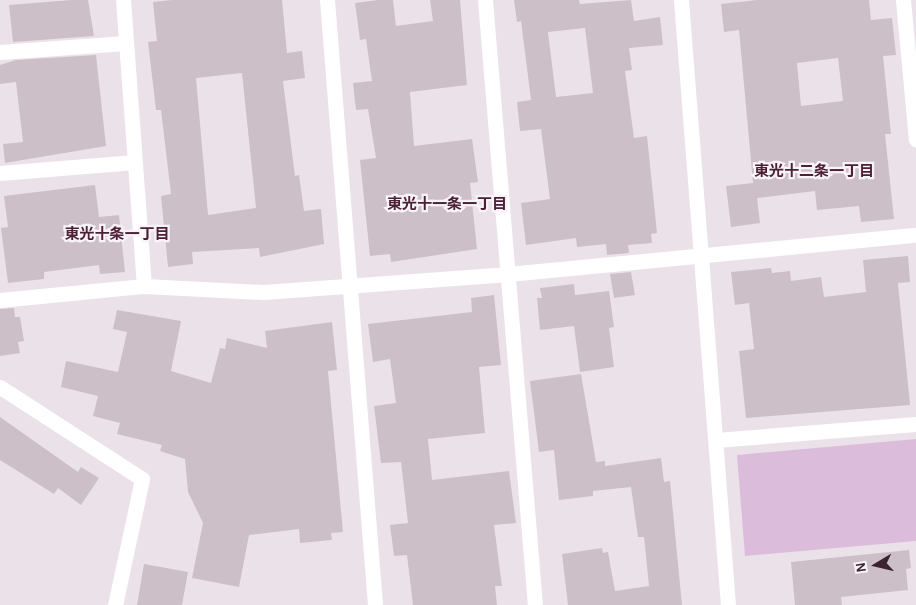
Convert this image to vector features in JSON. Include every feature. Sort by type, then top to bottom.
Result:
[{"type":"street","points":[[123,0],[144,286]]},
{"type":"street","points":[[327,0],[375,605]]},
{"type":"street","points":[[485,0],[534,605]]},
{"type":"street","points":[[681,0],[728,605]]},
{"type":"street","points":[[903,0],[916,139]]},
{"type":"street","points":[[0,52],[126,43]]},
{"type":"street","points":[[0,173],[135,162]]},
{"type":"street","points":[[0,300],[144,286],[264,292],[349,284],[508,274],[701,254],[916,235]]},
{"type":"street","points":[[0,386],[142,479],[115,605]]},
{"type":"street","points":[[716,440],[916,424]]},
{"type":"shaded area","points":[[916,439],[916,541],[745,556],[737,455]]},
{"type":"building","points":[[88,0],[94,36],[13,42],[9,5]]},
{"type":"building","points":[[172,0],[282,0],[287,53],[302,51],[305,78],[283,81],[295,176],[299,175],[304,211],[321,209],[324,244],[260,257],[259,248],[192,252],[193,264],[168,267],[161,196],[171,194],[161,110],[156,110],[148,42],[157,41],[153,2]],"holes":[[[242,73],[256,208],[208,215],[196,78]]]},
{"type":"building","points":[[393,0],[396,26],[433,21],[430,0],[460,0],[467,85],[410,92],[414,146],[472,139],[478,182],[470,183],[477,249],[391,262],[390,254],[370,256],[360,160],[376,158],[368,109],[356,110],[353,83],[372,81],[366,39],[360,40],[355,3]]},
{"type":"building","points":[[514,0],[579,0],[580,4],[631,0],[634,21],[660,17],[663,45],[629,48],[632,70],[625,71],[634,138],[647,136],[657,233],[651,234],[652,243],[628,245],[629,253],[607,255],[606,244],[577,247],[576,238],[526,245],[521,203],[550,199],[541,129],[520,131],[517,102],[531,100],[521,21],[517,22]],"holes":[[[585,28],[593,93],[556,97],[548,32]]]},
{"type":"building","points":[[757,0],[869,0],[871,20],[892,18],[896,55],[883,56],[891,134],[885,134],[894,219],[861,222],[859,206],[817,210],[815,191],[757,198],[760,223],[731,227],[726,186],[753,183],[739,30],[724,32],[721,4]],"holes":[[[838,58],[843,101],[801,106],[797,63]]]},
{"type":"building","points":[[96,55],[106,146],[5,163],[3,144],[23,142],[16,82],[0,84],[0,65],[16,60]]},
{"type":"building","points":[[95,185],[99,217],[119,215],[125,272],[100,274],[99,265],[44,272],[44,279],[8,283],[1,228],[8,227],[4,196]]},
{"type":"building","points":[[908,256],[910,282],[898,283],[910,405],[746,418],[739,351],[754,349],[749,303],[735,305],[731,272],[771,268],[772,273],[790,271],[791,281],[821,277],[824,297],[866,292],[863,260]]},
{"type":"building","points":[[631,272],[635,295],[614,298],[610,274]]},
{"type":"building","points":[[574,284],[575,295],[609,291],[614,327],[609,328],[614,367],[580,372],[574,326],[540,330],[537,298],[542,298],[540,288]]},
{"type":"building","points":[[494,295],[501,365],[479,367],[485,433],[428,439],[432,480],[509,471],[516,523],[494,525],[502,586],[495,586],[497,605],[413,605],[407,555],[394,556],[390,525],[408,523],[401,462],[381,463],[374,406],[396,403],[390,359],[373,362],[368,324],[472,312],[471,298]]},
{"type":"building","points":[[14,308],[15,317],[20,317],[24,341],[18,342],[20,353],[0,356],[0,309]]},
{"type":"building","points":[[117,310],[181,321],[171,371],[211,383],[220,348],[225,349],[227,338],[267,348],[265,331],[332,322],[337,370],[328,371],[343,532],[331,533],[332,540],[300,543],[299,529],[249,535],[239,587],[192,578],[203,523],[188,492],[185,459],[160,451],[162,445],[117,434],[120,423],[93,416],[98,396],[61,387],[66,361],[118,372],[127,332],[113,329]]},
{"type":"building","points":[[581,374],[596,462],[605,461],[605,466],[661,458],[664,482],[670,481],[682,605],[568,605],[562,554],[602,548],[603,553],[608,552],[615,591],[649,586],[644,537],[638,537],[631,487],[593,491],[593,496],[559,500],[554,450],[539,452],[530,381]]},
{"type":"building","points":[[0,417],[78,472],[81,467],[99,478],[81,505],[58,488],[54,494],[0,460]]},
{"type":"building","points":[[909,550],[911,568],[906,569],[908,590],[841,597],[842,605],[795,605],[791,562]]},
{"type":"building","points":[[144,564],[188,572],[182,605],[137,605]]},
{"type":"district","name":"東光十二条一丁目","points":[[814,172]]},
{"type":"district","name":"東光十一条一丁目","points":[[447,205]]},
{"type":"district","name":"東光十条一丁目","points":[[117,235]]}]
